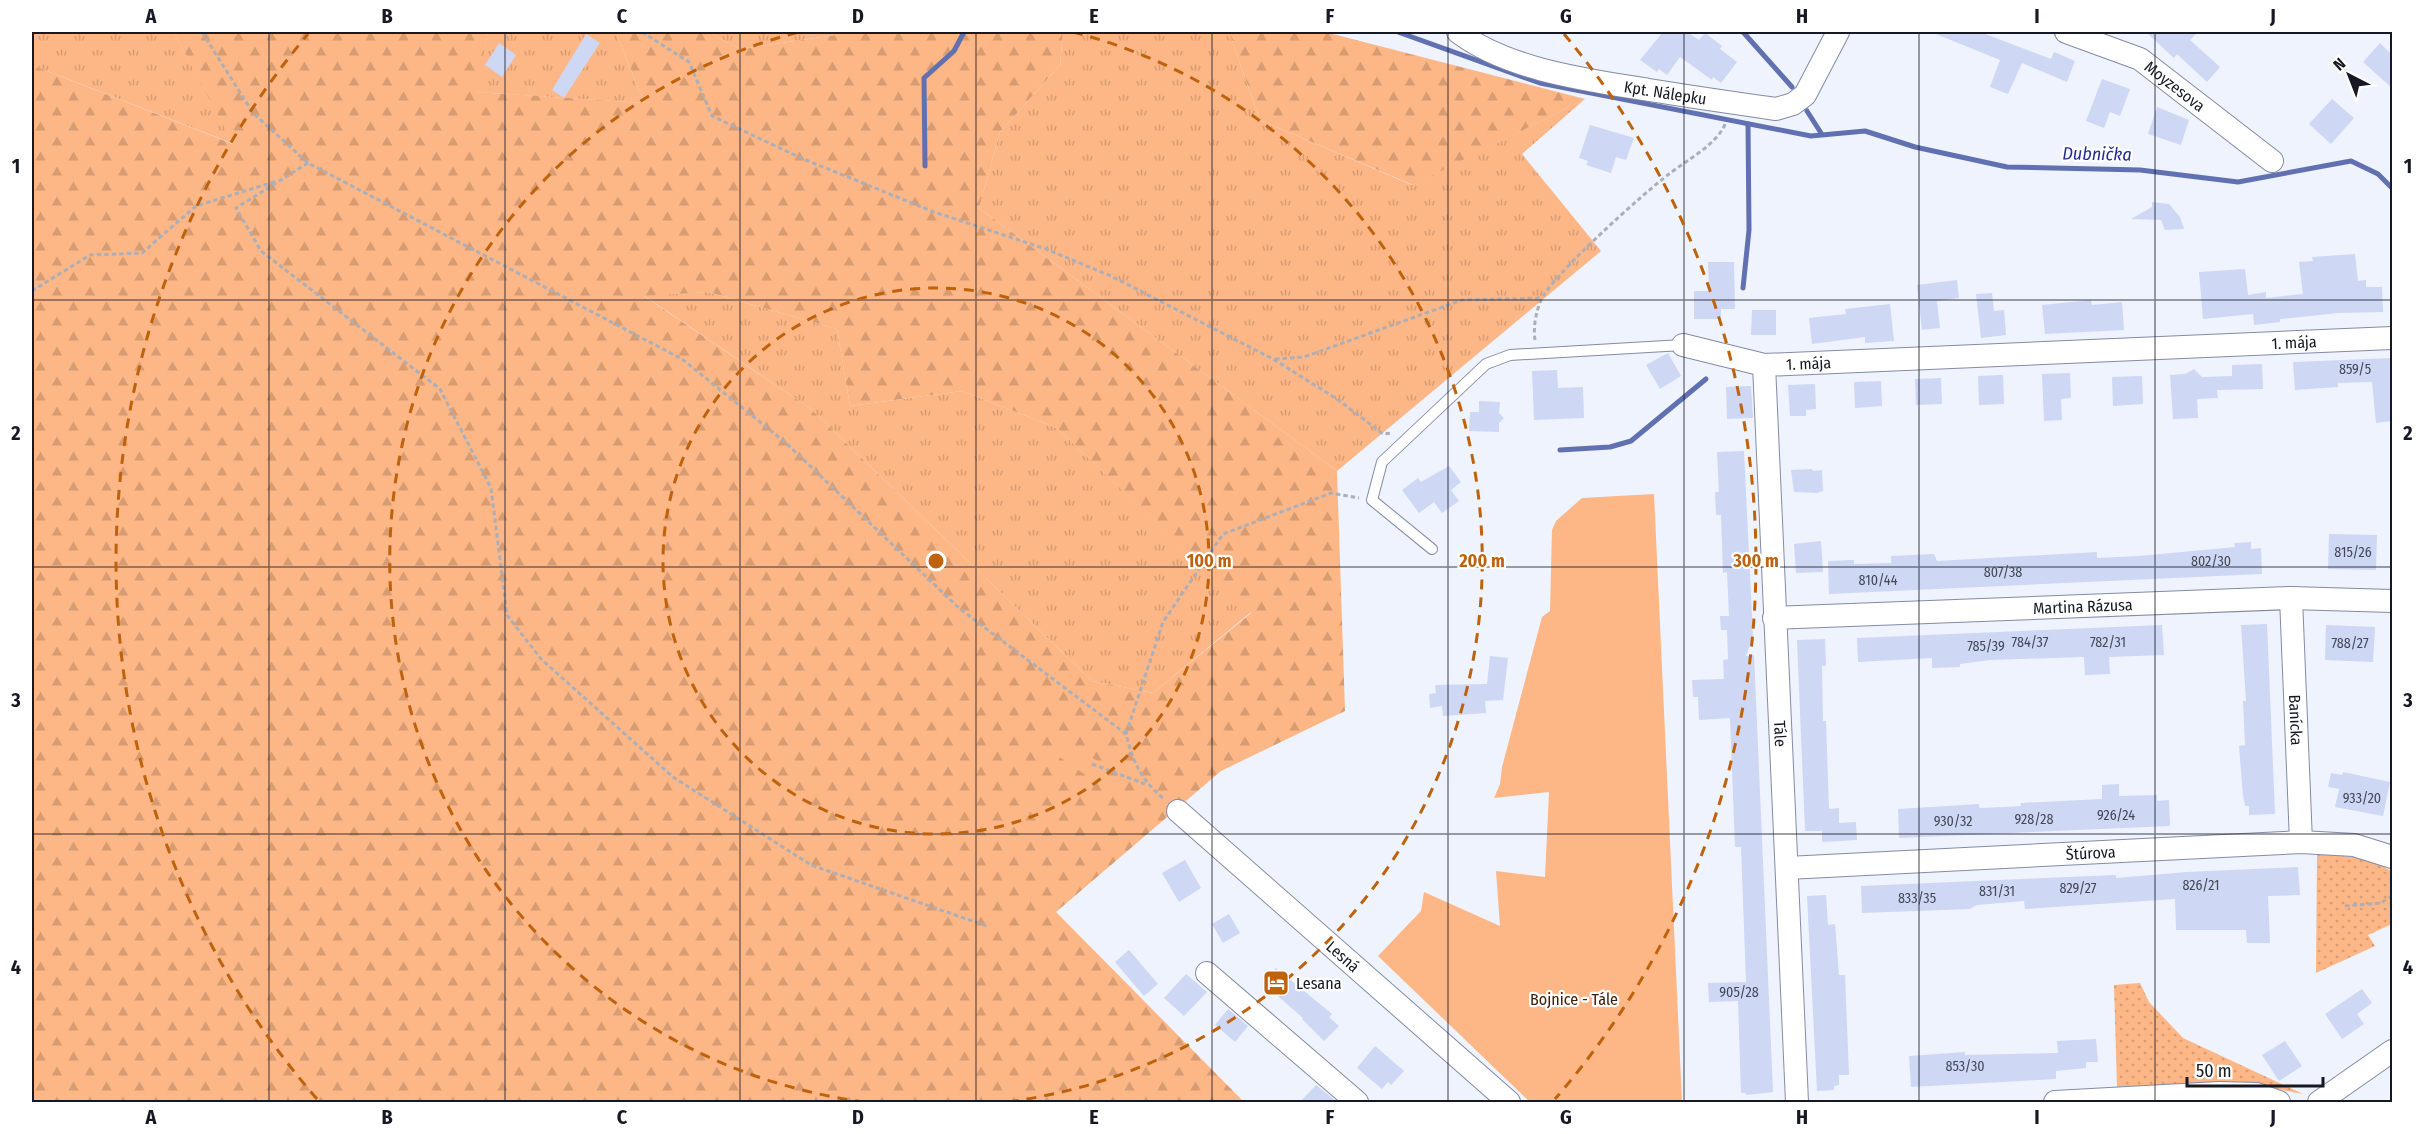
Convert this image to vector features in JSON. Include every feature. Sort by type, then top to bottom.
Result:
[{"type":"street","name":"Kpt. Nálepku","points":[[1458,32],[1473,43],[1533,67],[1612,84],[1776,109],[1793,104],[1805,95],[1838,32]]},
{"type":"street","name":"Moyzesova","points":[[2066,32],[2140,59],[2272,161]]},
{"type":"street","name":"1. mája","points":[[1683,345],[1764,365],[2392,338]]},
{"type":"street","name":"Tále","points":[[1764,365],[1797,1102]]},
{"type":"street","name":"Martina Rázusa","points":[[1774,618],[2291,598],[2392,601]]},
{"type":"street","name":"Banícka","points":[[2291,598],[2301,842]]},
{"type":"street","name":"Lesná","points":[[1178,811],[1509,1102]]},
{"type":"street","name":"Štúrova","points":[[1787,868],[2301,842],[2354,845],[2392,857]]},
{"type":"street","points":[[1207,973],[1357,1102]]},
{"type":"street","points":[[2319,1102],[2392,1051]]},
{"type":"street","points":[[2055,1102],[2219,1093],[2258,1094],[2279,1102]]},
{"type":"lane","name":"1. mája","points":[[1372,500],[1382,462],[1486,364],[1510,355],[1683,345]]},
{"type":"lane","points":[[1372,500],[1432,549]]},
{"type":"path","points":[[202,32],[253,113],[308,163],[682,359],[786,444],[960,609],[1126,734]]},
{"type":"path","points":[[642,32],[689,62],[712,116],[801,158],[934,212],[1046,249],[1111,276],[1273,359],[1337,399],[1383,434],[1416,431]]},
{"type":"path","points":[[1537,353],[1533,329],[1542,298],[1569,266],[1662,179],[1720,134],[1726,125]]},
{"type":"path","points":[[308,163],[236,208],[261,251],[440,389],[491,488],[507,615],[541,659],[673,777],[811,865],[987,926]]},
{"type":"path","points":[[32,291],[90,255],[142,253],[196,206],[281,179]]},
{"type":"path","points":[[1273,359],[1304,357],[1462,300],[1542,298]]},
{"type":"path","points":[[1092,764],[1147,785],[1133,763],[1126,734],[1163,622],[1223,534],[1331,493],[1372,500]]},
{"type":"path","points":[[2345,906],[2381,903],[2392,896]]},
{"type":"green space","points":[[32,32],[174,32],[234,144],[32,65]]},
{"type":"green space","points":[[174,32],[488,32],[476,92],[644,103],[616,32],[708,32],[740,49],[836,35],[840,32],[1063,32],[1060,65],[1000,132],[979,208],[1337,471],[1345,711],[1221,771],[1056,912],[1244,1102],[32,1102],[32,65],[233,144]],"holes":[[[708,292],[837,329],[850,406],[962,391],[1057,428],[1251,613],[1153,693],[1092,681],[811,409],[644,296]]]},
{"type":"green space","points":[[488,32],[616,32],[644,103],[475,92]]},
{"type":"green space","points":[[708,32],[840,32],[836,35],[740,49]]},
{"type":"green space","points":[[1063,32],[1229,32],[1260,120],[1412,185],[1585,99],[1522,154],[1601,251],[1337,471],[979,208],[1000,132],[1060,65]]},
{"type":"green space","points":[[1229,32],[1325,32],[1585,99],[1413,185],[1260,120]]},
{"type":"green space","points":[[708,292],[837,329],[850,406],[962,391],[1057,428],[1251,612],[1153,693],[1092,681],[811,409],[643,295]]},
{"type":"green space","name":"Bojnice - Tále","points":[[1654,494],[1682,1102],[1530,1102],[1378,956],[1421,911],[1424,892],[1500,926],[1496,871],[1545,877],[1549,792],[1494,798],[1500,784],[1502,767],[1542,617],[1550,611],[1552,530],[1556,521],[1582,498]]},
{"type":"green space","points":[[1068,741],[1103,765],[1093,780],[1058,756]]},
{"type":"green space","points":[[2317,854],[2370,858],[2392,872],[2392,924],[2368,935],[2375,946],[2316,973]]},
{"type":"green space","points":[[2140,983],[2149,1002],[2183,1038],[2303,1094],[2240,1082],[2117,1087],[2114,985]]},
{"type":"building","points":[[1663,32],[1687,32],[1699,40],[1705,33],[1737,62],[1721,83],[1713,77],[1712,80],[1680,57],[1667,75],[1659,69],[1657,72],[1640,60]]},
{"type":"building","points":[[1931,32],[1980,32],[2051,59],[2054,52],[2075,61],[2067,82],[2022,63],[2008,94],[1990,87],[2000,60]]},
{"type":"building","points":[[2146,32],[2198,32],[2190,40],[2220,67],[2207,82],[2177,54],[2174,58]]},
{"type":"building","points":[[586,34],[600,43],[564,98],[552,90]]},
{"type":"building","points":[[499,43],[516,55],[502,77],[485,65]]},
{"type":"building","points":[[2380,43],[2392,55],[2392,88],[2363,62]]},
{"type":"building","points":[[2102,79],[2130,89],[2120,116],[2110,112],[2104,128],[2086,121]]},
{"type":"building","points":[[2332,99],[2354,118],[2331,144],[2309,124]]},
{"type":"building","points":[[2157,107],[2189,120],[2181,145],[2148,134]]},
{"type":"building","points":[[1590,125],[1634,138],[1626,160],[1616,157],[1611,173],[1586,165],[1588,161],[1579,158]]},
{"type":"building","points":[[2152,202],[2169,204],[2180,217],[2184,229],[2165,230],[2161,220],[2131,219],[2152,207]]},
{"type":"building","points":[[2355,254],[2358,281],[2366,280],[2366,287],[2382,287],[2383,312],[2338,313],[2280,319],[2280,322],[2254,325],[2253,314],[2203,319],[2199,272],[2245,269],[2248,295],[2266,292],[2266,298],[2303,294],[2299,262],[2313,261],[2312,257]]},
{"type":"building","points":[[1708,262],[1734,262],[1735,309],[1721,309],[1721,319],[1694,319],[1694,291],[1709,291]]},
{"type":"building","points":[[1957,280],[1959,298],[1937,301],[1940,328],[1922,330],[1917,285]]},
{"type":"building","points":[[1992,293],[1994,311],[2004,310],[2006,335],[1981,338],[1976,294]]},
{"type":"building","points":[[2091,300],[2092,305],[2122,302],[2124,330],[2045,334],[2042,305]]},
{"type":"building","points":[[1890,304],[1894,341],[1865,343],[1865,337],[1812,344],[1809,318],[1846,314],[1845,309]]},
{"type":"building","points":[[1752,310],[1776,310],[1776,335],[1751,335]]},
{"type":"building","points":[[1668,353],[1681,376],[1660,389],[1646,365]]},
{"type":"building","points":[[2392,358],[2392,421],[2376,423],[2372,382],[2338,383],[2338,387],[2295,390],[2293,362]]},
{"type":"building","points":[[2262,364],[2263,389],[2217,390],[2218,398],[2197,399],[2198,418],[2173,419],[2170,375],[2185,374],[2194,369],[2202,377],[2232,376],[2232,365]]},
{"type":"building","points":[[1557,370],[1558,388],[1583,387],[1584,418],[1534,420],[1532,371]]},
{"type":"building","points":[[2070,373],[2071,398],[2061,399],[2062,420],[2044,421],[2042,374]]},
{"type":"building","points":[[2003,375],[2004,404],[1979,405],[1978,376]]},
{"type":"building","points":[[2142,376],[2143,404],[2113,406],[2112,377]]},
{"type":"building","points":[[1941,378],[1942,404],[1916,405],[1915,379]]},
{"type":"building","points":[[1881,381],[1882,406],[1855,408],[1854,382]]},
{"type":"building","points":[[1815,384],[1816,409],[1806,410],[1806,416],[1790,416],[1788,385]]},
{"type":"building","points":[[1751,386],[1753,418],[1727,419],[1726,387]]},
{"type":"building","points":[[1479,401],[1500,402],[1499,413],[1504,418],[1499,423],[1499,432],[1469,431],[1470,412],[1479,412]]},
{"type":"building","points":[[1744,451],[1753,637],[1746,656],[1754,655],[1773,1092],[1746,1095],[1746,1093],[1741,1093],[1738,1001],[1709,1002],[1708,983],[1746,982],[1741,847],[1735,847],[1730,718],[1699,720],[1698,697],[1693,697],[1692,680],[1724,679],[1723,660],[1728,659],[1727,630],[1721,630],[1720,616],[1729,616],[1727,572],[1723,573],[1721,515],[1716,515],[1715,492],[1719,492],[1717,452]]},
{"type":"building","points":[[1449,466],[1461,482],[1451,490],[1459,501],[1442,513],[1434,502],[1419,513],[1402,490],[1418,478],[1421,482]]},
{"type":"building","points":[[1812,469],[1813,471],[1822,470],[1823,491],[1794,492],[1791,470]]},
{"type":"building","points":[[2329,534],[2377,535],[2376,570],[2328,569]]},
{"type":"building","points":[[1821,541],[1823,572],[1796,573],[1794,544]]},
{"type":"building","points":[[2251,542],[2251,549],[2261,548],[2262,574],[1829,594],[1828,561],[1854,560],[1854,564],[1891,563],[1891,556],[1934,554],[1937,561],[2097,552],[2097,558],[2235,547],[2234,543]]},
{"type":"building","points":[[2267,624],[2275,814],[2249,815],[2249,806],[2245,806],[2243,795],[2239,746],[2245,745],[2243,701],[2246,701],[2241,625]]},
{"type":"building","points":[[2162,625],[2164,655],[2109,657],[2110,674],[2085,675],[2084,657],[1990,660],[1960,664],[1960,667],[1932,668],[1932,658],[1858,662],[1857,638]]},
{"type":"building","points":[[2326,625],[2375,627],[2373,662],[2325,660]]},
{"type":"building","points":[[1825,639],[1826,666],[1822,666],[1823,721],[1826,721],[1829,809],[1839,808],[1839,823],[1856,822],[1857,840],[1822,842],[1822,831],[1805,831],[1797,640]]},
{"type":"building","points":[[1490,656],[1508,658],[1503,700],[1485,701],[1486,713],[1443,716],[1442,706],[1430,708],[1429,694],[1436,693],[1435,685],[1487,684]]},
{"type":"building","points":[[2343,772],[2390,782],[2383,816],[2335,807],[2339,789],[2328,787],[2331,773],[2342,775]]},
{"type":"building","points":[[2119,784],[2119,796],[2157,795],[2157,801],[2169,800],[2170,826],[1899,838],[1898,809],[1979,804],[1979,808],[2005,807],[2021,806],[2021,803],[2102,799],[2102,785]]},
{"type":"building","points":[[1185,860],[1201,888],[1179,902],[1162,873]]},
{"type":"building","points":[[2298,867],[2300,895],[2268,896],[2270,943],[2247,943],[2246,930],[2176,930],[2175,899],[2025,909],[2024,901],[1977,905],[1970,909],[1862,913],[1861,886],[2116,875],[2116,878]]},
{"type":"building","points":[[1826,895],[1828,925],[1835,924],[1839,975],[1845,975],[1849,1075],[1839,1075],[1839,1085],[1834,1086],[1834,1090],[1817,1091],[1807,896]]},
{"type":"building","points":[[1229,914],[1240,933],[1223,943],[1212,924]]},
{"type":"building","points":[[1129,950],[1158,984],[1144,996],[1115,962]]},
{"type":"building","points":[[1276,968],[1332,1014],[1329,1017],[1339,1026],[1324,1041],[1303,1018],[1263,983]]},
{"type":"building","points":[[1186,974],[1207,992],[1184,1016],[1164,998]]},
{"type":"building","points":[[2362,989],[2372,1003],[2357,1014],[2364,1024],[2342,1039],[2325,1014]]},
{"type":"building","points":[[1228,1009],[1248,1026],[1235,1042],[1215,1025]]},
{"type":"building","points":[[2096,1039],[2098,1062],[2086,1062],[2086,1068],[2056,1071],[2056,1079],[1911,1087],[1909,1056],[1965,1052],[1965,1055],[2058,1053],[2057,1041]]},
{"type":"building","points":[[2285,1041],[2302,1066],[2279,1081],[2262,1055]]},
{"type":"building","points":[[1375,1046],[1404,1071],[1391,1085],[1388,1082],[1382,1089],[1357,1068]]},
{"type":"building","points":[[1316,1085],[1337,1102],[1300,1102]]},
{"type":"waterway","points":[[925,166],[924,78],[954,51],[964,32]]},
{"type":"waterway","name":"Dubnička","points":[[1398,32],[1540,83],[1811,136],[1865,131],[1915,147],[2007,167],[2140,170],[2238,182],[2351,161],[2378,174],[2392,188]]},
{"type":"waterway","name":"Dubnička","points":[[1743,32],[1792,87]]},
{"type":"waterway","name":"Dubnička","points":[[1807,111],[1821,133]]},
{"type":"waterway","points":[[1743,288],[1749,230],[1748,124]]},
{"type":"waterway","points":[[1560,450],[1610,447],[1631,441],[1706,379]]},
{"type":"place","name":"Lesana","points":[[1276,983]]}]
